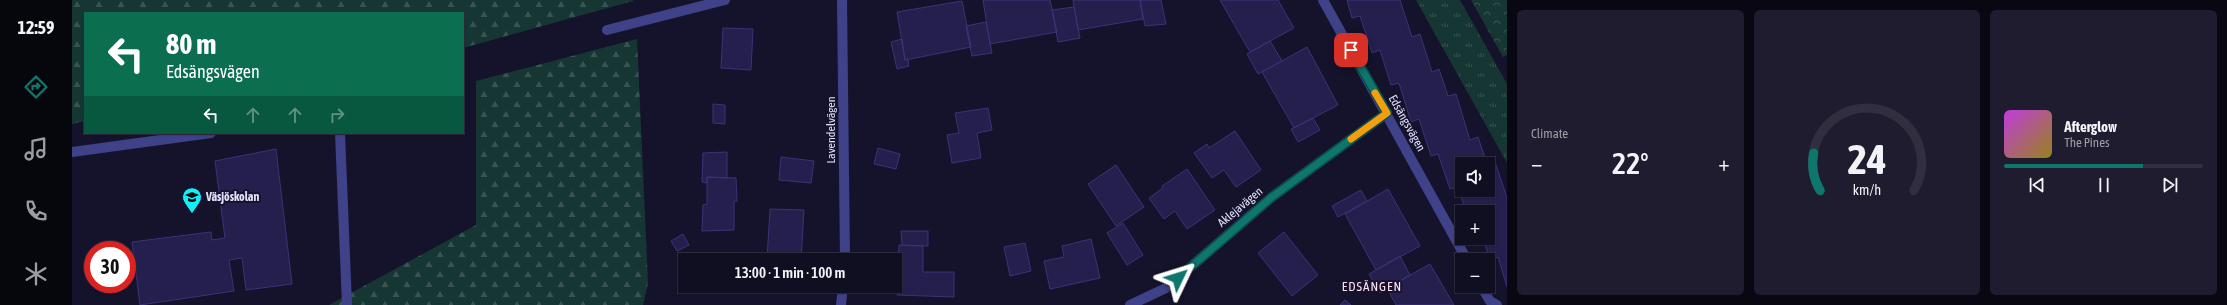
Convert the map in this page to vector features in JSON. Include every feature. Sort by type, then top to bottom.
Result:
[{"type":"street","points":[[607,30],[725,0]]},
{"type":"street","name":"Lavendelvägen","points":[[842,0],[844,253]]},
{"type":"street","name":"Edsängsvägen","points":[[1323,0],[1387,113],[1463,253]]},
{"type":"street","name":"Aklejavägen","points":[[1130,305],[1166,288],[1272,197],[1387,113]]},
{"type":"street","points":[[72,152],[204,134]]},
{"type":"street","points":[[340,134],[347,305]]},
{"type":"street","points":[[841,305],[842,293]]},
{"type":"street","points":[[1485,293],[1490,301],[1497,305]]},
{"type":"green space","points":[[72,0],[633,0],[464,48],[464,12],[84,12],[84,121],[72,124]]},
{"type":"green space","points":[[1416,0],[1460,0],[1507,84],[1507,163]]},
{"type":"green space","points":[[1471,0],[1507,0],[1507,55],[1503,57]]},
{"type":"green space","points":[[637,39],[648,283],[643,305],[329,305],[476,225],[476,81]]},
{"type":"building","points":[[983,0],[1050,0],[1057,32],[990,44]]},
{"type":"building","points":[[1073,0],[1140,0],[1143,19],[1078,30]]},
{"type":"building","points":[[1140,0],[1161,0],[1166,24],[1145,26]]},
{"type":"building","points":[[1220,0],[1278,0],[1294,28],[1250,52]]},
{"type":"building","points":[[1347,0],[1400,0],[1412,37],[1420,34],[1432,72],[1439,69],[1448,96],[1456,94],[1470,140],[1478,137],[1485,157],[1455,157],[1455,188],[1450,189],[1438,154],[1431,156],[1419,119],[1411,122],[1399,83],[1391,85],[1380,50],[1372,53],[1360,16],[1352,18]]},
{"type":"building","points":[[962,1],[971,47],[905,60],[897,12]]},
{"type":"building","points":[[1074,7],[1080,38],[1058,42],[1052,10]]},
{"type":"building","points":[[986,22],[992,53],[972,56],[966,26]]},
{"type":"building","points":[[723,28],[753,29],[751,70],[721,68]]},
{"type":"building","points":[[902,39],[905,60],[908,59],[909,66],[897,69],[891,42]]},
{"type":"building","points":[[1270,41],[1282,61],[1258,74],[1247,54]]},
{"type":"building","points":[[1307,47],[1338,105],[1294,128],[1262,72]]},
{"type":"building","points":[[713,104],[725,105],[725,124],[713,123]]},
{"type":"building","points":[[988,108],[992,130],[977,133],[981,158],[952,163],[947,135],[959,133],[955,113]]},
{"type":"building","points":[[1313,118],[1320,130],[1298,142],[1291,129]]},
{"type":"building","points":[[1235,131],[1261,170],[1236,187],[1224,170],[1212,178],[1194,153],[1207,144],[1209,148]]},
{"type":"building","points":[[878,148],[900,154],[896,169],[874,164]]},
{"type":"building","name":"Väsjöskolan","points":[[276,149],[292,284],[246,290],[242,258],[229,260],[234,291],[140,305],[136,274],[136,241],[211,232],[212,240],[225,238],[215,161]]},
{"type":"building","points":[[727,152],[727,178],[707,177],[707,183],[702,182],[703,153]]},
{"type":"building","points":[[781,157],[814,161],[811,183],[779,180]]},
{"type":"building","points":[[1495,162],[1507,198],[1507,287],[1498,257],[1495,258],[1495,253],[1488,253],[1485,245],[1495,245],[1495,205],[1464,205],[1461,197],[1495,197]]},
{"type":"building","points":[[1116,165],[1144,207],[1116,226],[1088,184]]},
{"type":"building","points":[[1187,169],[1215,210],[1187,229],[1175,211],[1164,219],[1149,198],[1163,188],[1162,186]]},
{"type":"building","points":[[707,177],[736,178],[737,201],[734,201],[734,230],[702,231],[703,205],[707,204]]},
{"type":"building","points":[[1388,189],[1420,246],[1376,270],[1345,214]]},
{"type":"building","points":[[1361,190],[1367,201],[1338,217],[1332,206]]},
{"type":"building","points":[[770,209],[804,210],[801,253],[767,253]]},
{"type":"building","points":[[1123,223],[1143,255],[1127,265],[1107,233]]},
{"type":"building","points":[[901,231],[928,231],[928,246],[902,245]]},
{"type":"building","points":[[1284,232],[1318,275],[1292,296],[1258,253]]},
{"type":"building","points":[[683,234],[689,245],[677,251],[671,241]]},
{"type":"building","points":[[1091,239],[1100,278],[1050,289],[1044,261],[1064,257],[1062,246]]},
{"type":"building","points":[[1025,243],[1031,271],[1010,276],[1004,247]]},
{"type":"building","points":[[899,245],[923,246],[923,272],[954,272],[954,297],[897,295],[897,293],[902,293],[902,253],[899,253]]},
{"type":"building","points":[[1400,256],[1410,275],[1380,293],[1369,274]]},
{"type":"building","points":[[1430,264],[1454,305],[1396,305],[1387,288]]},
{"type":"building","points":[[1345,300],[1351,305],[1340,305]]},
{"type":"slow traffic","points":[[1351,139],[1387,113],[1375,93]]},
{"type":"place","name":"Väsjöskolan","points":[[192,214]]},
{"type":"district","name":"EDSÄNGEN","points":[[1372,286]]},
{"type":"route","points":[[1178,278],[1272,197],[1387,113],[1351,50]]}]
